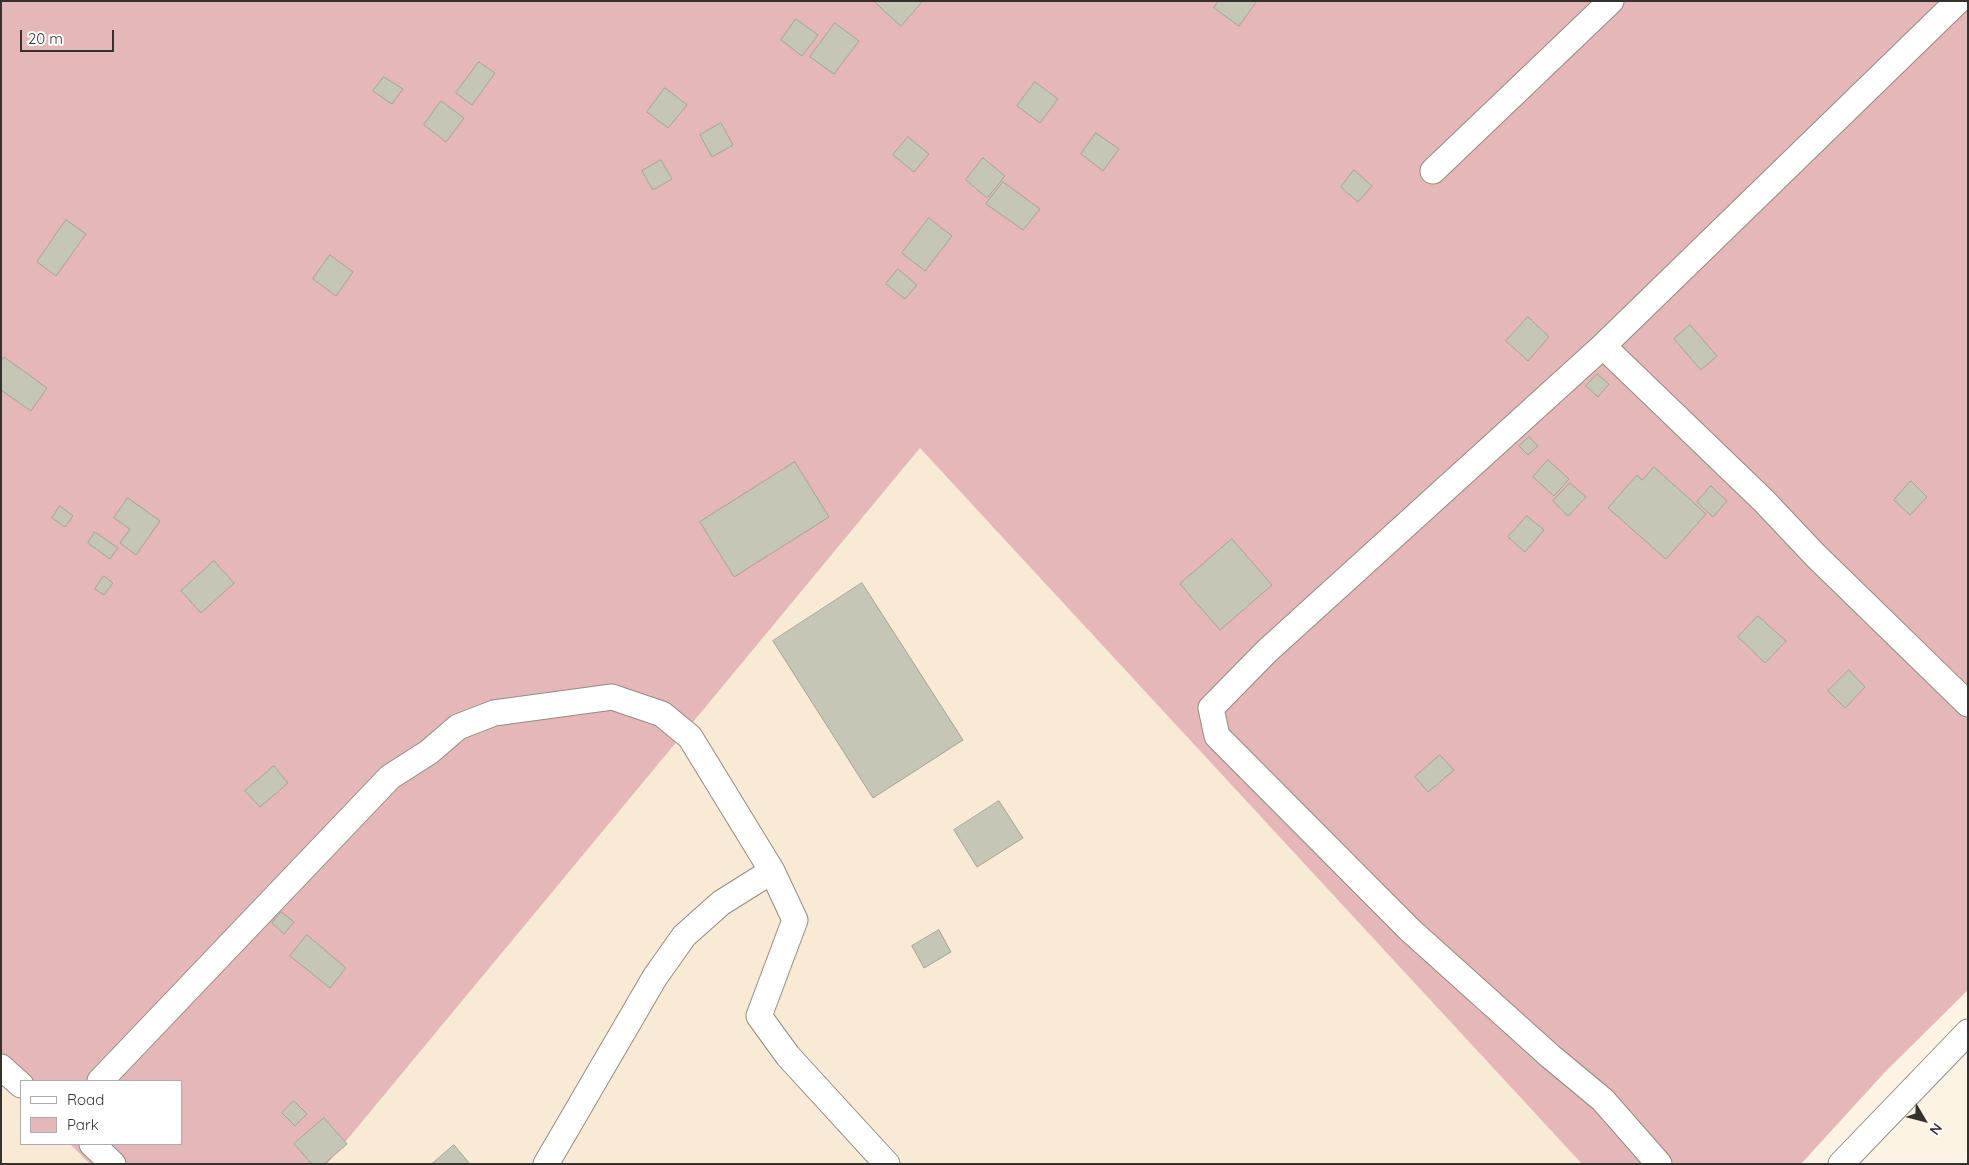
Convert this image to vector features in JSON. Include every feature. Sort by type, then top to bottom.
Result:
[{"type":"street","points":[[1433,171],[1611,1]]},
{"type":"street","points":[[1659,1164],[1603,1100],[1550,1056],[1410,930],[1217,736],[1211,708],[1274,644],[1603,346],[1958,1]]},
{"type":"street","points":[[1603,346],[1764,501],[1815,555],[1968,704]]},
{"type":"street","points":[[101,1080],[390,777],[428,752],[458,727],[494,713],[612,697],[662,714],[690,737],[772,871],[795,920],[759,1016],[788,1056],[887,1164]]},
{"type":"street","points":[[546,1164],[655,976],[684,936],[721,902],[772,871]]},
{"type":"street","points":[[1841,1164],[1968,1032]]},
{"type":"street","points":[[1,1066],[20,1084]]},
{"type":"street","points":[[93,1145],[113,1164]]},
{"type":"shaded area","points":[[920,448],[1582,1164],[327,1164]]},
{"type":"shaded area","points":[[1,1079],[20,1095],[20,1145],[71,1145],[90,1164],[1,1164]]},
{"type":"green space","points":[[1,1],[1968,1],[1968,990],[1885,1072],[1801,1164],[1582,1164],[920,448],[327,1164],[90,1164],[71,1145],[182,1145],[182,1080],[20,1081],[1,1079]]},
{"type":"building","points":[[874,1],[921,1],[922,2],[901,26]]},
{"type":"building","points":[[1219,1],[1257,1],[1239,26],[1214,8]]},
{"type":"building","points":[[796,19],[818,35],[802,56],[781,40]]},
{"type":"building","points":[[835,23],[859,41],[834,74],[810,57]]},
{"type":"building","points":[[479,62],[495,73],[472,105],[456,93]]},
{"type":"building","points":[[384,77],[403,89],[392,104],[373,91]]},
{"type":"building","points":[[1035,82],[1058,99],[1040,123],[1017,106]]},
{"type":"building","points":[[665,88],[687,105],[668,128],[647,112]]},
{"type":"building","points":[[441,101],[464,118],[446,142],[424,125]]},
{"type":"building","points":[[721,123],[733,145],[712,157],[700,135]]},
{"type":"building","points":[[1096,133],[1119,149],[1103,171],[1081,154]]},
{"type":"building","points":[[908,137],[929,154],[914,172],[893,155]]},
{"type":"building","points":[[983,158],[1005,176],[987,198],[966,180]]},
{"type":"building","points":[[661,160],[672,179],[653,190],[642,171]]},
{"type":"building","points":[[1354,170],[1372,186],[1358,202],[1341,187]]},
{"type":"building","points":[[1003,182],[1040,209],[1023,230],[986,204]]},
{"type":"building","points":[[929,218],[952,236],[925,271],[902,253]]},
{"type":"building","points":[[66,220],[86,234],[56,276],[37,262]]},
{"type":"building","points":[[330,255],[353,272],[336,296],[313,279]]},
{"type":"building","points":[[898,269],[917,285],[905,299],[886,284]]},
{"type":"building","points":[[1528,317],[1549,337],[1528,361],[1506,341]]},
{"type":"building","points":[[1690,325],[1717,356],[1701,370],[1674,339]]},
{"type":"building","points":[[4,357],[47,388],[31,411],[1,390],[1,361]]},
{"type":"building","points":[[1597,374],[1609,384],[1598,397],[1586,386]]},
{"type":"building","points":[[1529,437],[1538,446],[1528,455],[1519,446]]},
{"type":"building","points":[[1548,460],[1569,479],[1554,496],[1533,477]]},
{"type":"building","points":[[795,462],[829,517],[734,577],[700,522]]},
{"type":"building","points":[[1654,467],[1706,514],[1666,559],[1608,508],[1637,475],[1642,480]]},
{"type":"building","points":[[1911,481],[1927,497],[1910,515],[1894,500]]},
{"type":"building","points":[[1570,483],[1586,497],[1568,516],[1553,501]]},
{"type":"building","points":[[1711,486],[1727,501],[1713,517],[1697,502]]},
{"type":"building","points":[[128,498],[160,521],[136,555],[120,543],[130,529],[114,518]]},
{"type":"building","points":[[60,506],[73,516],[65,527],[52,518]]},
{"type":"building","points":[[1527,516],[1544,530],[1525,552],[1508,537]]},
{"type":"building","points":[[95,532],[118,548],[110,559],[88,543]]},
{"type":"building","points":[[1232,539],[1272,585],[1220,630],[1180,584]]},
{"type":"building","points":[[214,561],[234,583],[201,613],[181,591]]},
{"type":"building","points":[[104,576],[113,583],[104,595],[95,589]]},
{"type":"building","points":[[862,583],[963,740],[873,798],[773,641]]},
{"type":"building","points":[[1758,616],[1786,641],[1765,663],[1738,637]]},
{"type":"building","points":[[1849,670],[1865,687],[1845,708],[1828,691]]},
{"type":"building","points":[[1440,755],[1454,770],[1428,792],[1415,777]]},
{"type":"building","points":[[274,766],[288,783],[260,807],[245,791]]},
{"type":"building","points":[[999,801],[1023,838],[977,867],[954,830]]},
{"type":"building","points":[[281,912],[294,922],[284,934],[272,923]]},
{"type":"building","points":[[939,930],[951,952],[924,968],[912,946]]},
{"type":"building","points":[[307,935],[346,968],[330,988],[290,956]]},
{"type":"building","points":[[294,1101],[307,1114],[295,1126],[282,1113]]},
{"type":"building","points":[[324,1118],[347,1144],[324,1164],[312,1164],[294,1144]]},
{"type":"building","points":[[454,1145],[470,1164],[432,1164]]}]
